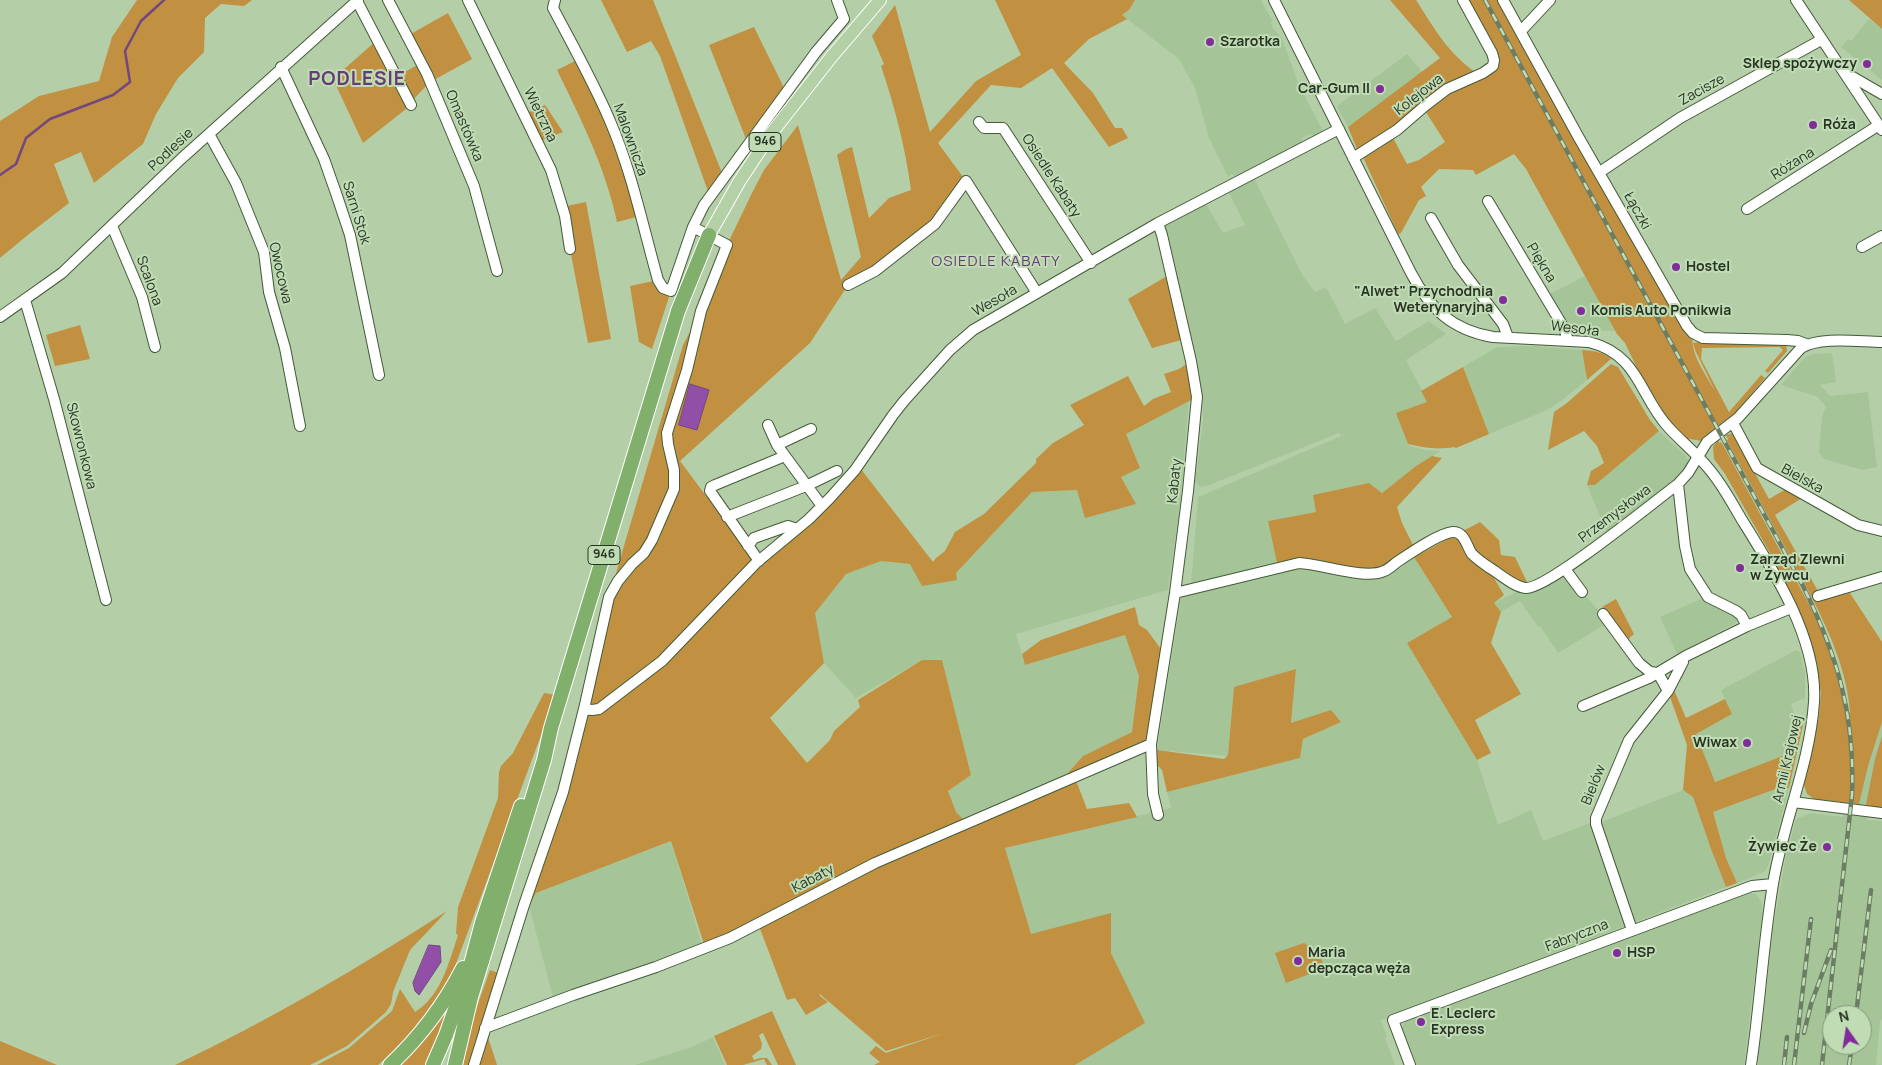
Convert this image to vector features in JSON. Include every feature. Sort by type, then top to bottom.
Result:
[{"type":"highway","name":"946","points":[[471,997],[544,760],[551,728],[675,320],[709,236]]},
{"type":"highway","name":"946","points":[[482,923],[538,758],[551,728]]},
{"type":"highway","points":[[390,1065],[425,1028],[449,994],[482,923]]},
{"type":"highway","points":[[432,1065],[446,1035],[471,964],[482,923]]},
{"type":"highway","points":[[442,1065],[471,997]]},
{"type":"highway","points":[[455,1065],[471,997]]},
{"type":"main road","name":"946","points":[[709,236],[739,182],[770,135],[832,56],[880,0]]},
{"type":"street","points":[[357,0],[411,105]]},
{"type":"street","name":"Podlesie","points":[[0,317],[62,274],[208,134],[357,0]]},
{"type":"street","name":"Omastówka","points":[[388,0],[427,74],[474,186],[498,270]]},
{"type":"street","name":"Wietrzna","points":[[468,0],[551,170],[565,216],[570,248]]},
{"type":"street","name":"Malownicza","points":[[556,0],[553,8],[611,122],[628,172],[658,280],[663,288],[671,291],[693,227]]},
{"type":"street","points":[[474,1065],[563,792],[610,597],[618,581],[644,553],[652,540],[674,489],[674,470],[668,444],[668,433],[701,311],[727,245],[693,227],[704,205],[748,144],[816,52],[844,19],[837,0]]},
{"type":"street","name":"Wesoła","points":[[1274,0],[1411,273],[1428,302],[1440,314],[1464,329],[1480,334],[1568,340],[1600,345],[1616,353],[1624,360],[1663,421],[1698,456]]},
{"type":"street","name":"Kolejowa","points":[[1353,158],[1396,130],[1447,88],[1483,73],[1493,66],[1492,53],[1463,0]]},
{"type":"street","name":"Łączki","points":[[1503,0],[1676,310],[1693,333],[1703,338],[1787,340],[1806,344]]},
{"type":"street","points":[[1521,31],[1550,0]]},
{"type":"street","name":"Różana","points":[[1747,209],[1880,128],[1796,0]]},
{"type":"street","name":"Zacisze","points":[[1600,172],[1680,118],[1821,40]]},
{"type":"street","name":"Sarni Stok","points":[[281,67],[324,158],[350,235],[379,375]]},
{"type":"street","points":[[1842,70],[1882,94]]},
{"type":"street","name":"Osiedle Kabaty","points":[[978,122],[984,128],[1003,128],[1091,263]]},
{"type":"street","name":"Wesoła","points":[[584,709],[599,709],[662,661],[758,562],[822,506],[855,470],[893,415],[950,350],[973,330],[1158,223],[1339,129]]},
{"type":"street","name":"Owocowa","points":[[208,134],[236,183],[264,252],[269,292],[285,348],[300,426]]},
{"type":"street","points":[[848,284],[876,271],[935,224],[966,181],[1037,292]]},
{"type":"street","name":"Piękna","points":[[1488,200],[1564,328],[1568,340]]},
{"type":"street","points":[[1431,218],[1458,265],[1503,324],[1508,337]]},
{"type":"street","name":"Kabaty","points":[[1158,223],[1166,250],[1191,361],[1197,397],[1188,491],[1175,593],[1151,744],[1153,794],[1158,816]]},
{"type":"street","name":"Scalona","points":[[112,226],[142,297],[155,347]]},
{"type":"street","points":[[1862,247],[1882,236]]},
{"type":"street","name":"Skowronkowa","points":[[25,300],[54,399],[106,600]]},
{"type":"street","points":[[1698,456],[1706,442],[1733,423],[1794,353],[1806,344],[1820,341],[1882,342]]},
{"type":"street","name":"Bielska","points":[[1733,423],[1757,468],[1858,525],[1882,531]]},
{"type":"street","points":[[768,425],[777,445],[822,506]]},
{"type":"street","points":[[777,445],[811,429]]},
{"type":"street","points":[[758,562],[710,494],[711,488],[785,456]]},
{"type":"street","name":"Przemysłowa","points":[[1175,593],[1299,563],[1352,572],[1374,573],[1384,571],[1413,551],[1453,532],[1463,537],[1472,554],[1484,564],[1525,588],[1537,585],[1565,569],[1678,484],[1688,473],[1698,456]]},
{"type":"street","name":"Armii Krajowej","points":[[1698,456],[1723,488],[1752,536],[1791,608],[1809,654],[1813,674],[1814,699],[1808,743],[1773,884],[1751,1065]]},
{"type":"street","points":[[727,517],[806,486],[837,471]]},
{"type":"street","points":[[1678,484],[1685,546],[1690,568],[1708,597],[1736,611],[1741,615],[1747,626]]},
{"type":"street","points":[[748,546],[754,538],[788,526],[797,529]]},
{"type":"street","points":[[1565,569],[1582,592]]},
{"type":"street","points":[[1818,596],[1882,577]]},
{"type":"street","points":[[1583,706],[1658,673],[1747,626],[1791,608]]},
{"type":"street","points":[[1603,614],[1639,663],[1650,672],[1658,673]]},
{"type":"street","name":"Bielów","points":[[1632,930],[1596,824],[1596,818],[1629,740],[1668,691],[1680,669],[1683,662],[1682,659]]},
{"type":"street","points":[[1658,673],[1668,691]]},
{"type":"street","name":"Kabaty","points":[[485,1028],[573,995],[656,967],[730,938],[875,863],[1151,744]]},
{"type":"street","points":[[1793,802],[1882,813]]},
{"type":"street","name":"Fabryczna","points":[[1410,1065],[1392,1020],[1752,886],[1773,884]]},
{"type":"shaded area","points":[[137,0],[252,0],[244,6],[221,4],[205,18],[204,52],[178,78],[156,114],[143,144],[94,183],[81,152],[54,164],[69,203],[0,258],[0,121],[39,96],[99,81],[112,37]]},
{"type":"shaded area","points":[[601,0],[653,0],[724,178],[710,197],[660,56],[651,41],[627,52]]},
{"type":"shaded area","points":[[995,0],[1135,0],[1129,10],[1122,15],[1127,19],[1089,39],[1064,63],[1093,93],[1115,128],[1122,128],[1128,138],[1109,147],[1052,68],[1021,88],[991,85],[938,143],[966,181],[935,224],[848,285],[810,343],[680,461],[756,563],[860,468],[933,562],[945,551],[955,532],[984,514],[1036,463],[1036,459],[1053,443],[1084,425],[1070,405],[1128,376],[1144,406],[1153,399],[1171,392],[1164,374],[1179,369],[1191,361],[1197,397],[1126,434],[1140,468],[1121,477],[1136,504],[1085,518],[1077,490],[1032,492],[956,573],[957,580],[922,586],[910,564],[881,561],[846,574],[815,613],[824,663],[770,718],[807,763],[830,740],[834,731],[860,707],[858,700],[922,660],[942,660],[971,775],[948,791],[956,812],[967,823],[1059,783],[1083,756],[1132,732],[1139,676],[1125,635],[1025,665],[1022,654],[1041,640],[1135,607],[1139,625],[1147,630],[1163,652],[1151,744],[1061,783],[1077,783],[1087,809],[1129,803],[1137,817],[1005,848],[1031,934],[1111,913],[1111,953],[1145,1023],[1075,1065],[874,1065],[880,1062],[869,1053],[876,1046],[886,1053],[944,1033],[886,1051],[820,994],[828,1002],[806,1015],[795,998],[787,1000],[759,926],[704,944],[671,841],[536,893],[529,906],[563,792],[609,597],[683,345],[701,311],[727,245],[752,193],[764,170],[798,125],[841,280],[861,257],[837,155],[852,147],[869,218],[889,198],[911,190],[899,127],[881,66],[884,64],[872,36],[895,5],[930,132],[976,81],[1021,55]]},
{"type":"shaded area","points":[[1135,0],[1261,0],[1272,20],[1273,28],[1282,39],[1299,85],[1323,131],[1313,136],[1310,134],[1302,138],[1302,142],[1235,176],[1232,174],[1228,177],[1209,138],[1195,88],[1179,59],[1122,15],[1129,10]]},
{"type":"shaded area","points":[[1390,0],[1416,0],[1449,48],[1475,72],[1488,64],[1490,59],[1460,0],[1503,0],[1693,333],[1692,340],[1693,348],[1715,391],[1693,343],[1704,341],[1786,345],[1787,351],[1768,373],[1765,371],[1783,350],[1780,347],[1702,348],[1701,359],[1729,412],[1761,375],[1765,378],[1730,419],[1707,442],[1679,437],[1639,372],[1625,343],[1617,334],[1526,169],[1514,154],[1476,175],[1473,170],[1439,169],[1421,187],[1426,196],[1419,200],[1401,233],[1398,234],[1363,157],[1392,136],[1407,164],[1419,160],[1445,142],[1424,109],[1359,154],[1348,127],[1440,58]]},
{"type":"shaded area","points":[[1849,0],[1882,0],[1882,29]]},
{"type":"shaded area","points":[[448,13],[472,59],[432,81],[409,35]]},
{"type":"shaded area","points":[[1869,19],[1882,29],[1882,80],[1841,47],[1848,39],[1851,41]]},
{"type":"shaded area","points":[[754,27],[786,92],[748,144],[709,45]]},
{"type":"shaded area","points":[[377,40],[411,105],[363,143],[333,79]]},
{"type":"shaded area","name":"Car-Gum II","points":[[1407,54],[1423,73],[1348,127],[1337,106]]},
{"type":"shaded area","points":[[577,60],[611,123],[640,216],[617,222],[600,164],[557,70]]},
{"type":"shaded area","points":[[419,64],[429,83],[411,102],[398,76]]},
{"type":"shaded area","points":[[545,105],[563,132],[538,142],[524,114]]},
{"type":"shaded area","points":[[1254,178],[1303,276],[1315,292],[1326,287],[1345,324],[1375,308],[1396,341],[1429,321],[1446,334],[1406,360],[1428,402],[1397,413],[1409,446],[1441,451],[1416,466],[1382,493],[1369,483],[1314,495],[1317,512],[1268,521],[1277,563],[1191,584],[1198,497],[1341,436],[1339,433],[1207,486],[1200,487],[1195,482],[1203,420],[1202,388],[1173,256],[1158,223],[1206,204],[1223,233],[1245,225],[1229,193]]},
{"type":"shaded area","points":[[586,202],[611,339],[588,343],[562,207]]},
{"type":"shaded area","points":[[1167,276],[1185,339],[1152,348],[1128,299]]},
{"type":"shaded area","name":"Komis Auto Ponikwia","points":[[1585,276],[1616,331],[1567,330],[1548,295]]},
{"type":"shaded area","points":[[658,280],[671,291],[652,349],[639,342],[630,286]]},
{"type":"shaded area","points":[[80,325],[90,359],[55,366],[46,335]]},
{"type":"shaded area","points":[[1534,346],[1582,350],[1587,380],[1560,402],[1545,411],[1489,434],[1463,367],[1497,347]]},
{"type":"shaded area","points":[[1582,350],[1601,353],[1611,359],[1587,380]]},
{"type":"shaded area","points":[[1832,353],[1836,382],[1820,385],[1830,396],[1868,392],[1877,467],[1862,470],[1824,459],[1819,453],[1822,416],[1826,407],[1818,397],[1781,385],[1805,357],[1813,354]]},
{"type":"shaded area","points":[[1611,364],[1618,367],[1650,420],[1659,431],[1595,485],[1587,485],[1591,471],[1604,463],[1597,446],[1584,431],[1548,450],[1554,412]]},
{"type":"shaded area","points":[[1463,367],[1489,434],[1456,448],[1431,448],[1408,444],[1396,413],[1427,402],[1421,391]]},
{"type":"shaded area","points":[[690,384],[709,390],[697,430],[679,425]]},
{"type":"shaded area","points":[[1189,401],[1179,512],[1168,590],[1016,634],[1025,665],[1125,635],[1139,676],[1132,732],[1083,756],[1059,783],[966,823],[956,812],[948,791],[971,775],[942,660],[922,660],[856,698],[824,663],[814,613],[846,574],[881,561],[910,564],[956,573],[1032,492],[1077,490],[1136,504],[1121,476],[1140,468],[1125,434]]},
{"type":"shaded area","points":[[1659,431],[1686,456],[1689,462],[1688,473],[1607,533],[1587,485],[1596,484]]},
{"type":"shaded area","points":[[1733,433],[1769,499],[1786,489],[1802,498],[1775,515],[1818,591],[1818,600],[1848,590],[1882,642],[1882,722],[1868,766],[1859,804],[1814,799],[1807,794],[1804,785],[1819,716],[1821,693],[1812,647],[1804,622],[1770,553],[1725,474],[1714,459],[1713,447],[1719,439],[1719,443],[1721,442],[1723,445],[1818,621],[1833,660],[1846,712],[1850,712],[1847,691],[1835,648],[1817,607],[1727,441],[1733,435],[1727,438],[1726,435]]},
{"type":"shaded area","points":[[1432,456],[1442,458],[1397,507],[1402,523],[1414,547],[1377,571],[1305,558],[1277,563],[1268,521],[1316,512],[1313,495],[1369,483],[1382,493]]},
{"type":"shaded area","points":[[1480,522],[1499,540],[1501,555],[1515,557],[1528,584],[1496,572],[1491,571],[1489,574],[1494,578],[1504,595],[1494,603],[1501,612],[1491,643],[1521,694],[1475,720],[1491,753],[1477,760],[1407,643],[1452,617],[1414,557]]},
{"type":"shaded area","points":[[1414,557],[1452,617],[1407,643],[1477,760],[1498,825],[1531,810],[1543,841],[1590,823],[1596,818],[1596,824],[1683,790],[1693,797],[1726,887],[1381,1020],[1387,1037],[1385,1038],[1395,1065],[1075,1065],[1144,1023],[1111,953],[1111,914],[1030,935],[1005,848],[1171,808],[1167,792],[1300,758],[1303,739],[1340,722],[1331,710],[1291,724],[1296,670],[1234,687],[1228,756],[1157,750],[1181,598],[1196,591],[1297,566],[1380,578],[1392,574]]},
{"type":"shaded area","points":[[1565,569],[1582,592],[1609,622],[1558,653],[1520,601],[1501,612],[1494,603]]},
{"type":"shaded area","points":[[1705,597],[1743,619],[1677,654],[1660,617]]},
{"type":"shaded area","points":[[1616,599],[1634,634],[1627,640],[1602,607]]},
{"type":"shaded area","points":[[1796,650],[1800,652],[1805,673],[1805,698],[1791,704],[1798,725],[1794,752],[1714,782],[1696,734],[1732,714],[1721,690]]},
{"type":"shaded area","points":[[1296,669],[1291,723],[1331,710],[1341,722],[1303,739],[1300,758],[1167,792],[1162,770],[1155,763],[1157,750],[1224,759],[1228,755],[1234,687]]},
{"type":"shaded area","points":[[1674,690],[1686,718],[1725,699],[1732,714],[1696,734],[1715,782],[1793,752],[1798,725],[1803,725],[1789,788],[1781,787],[1713,812],[1726,858],[1737,883],[1726,887],[1693,797],[1683,790],[1687,745],[1668,691]]},
{"type":"shaded area","points":[[544,693],[556,695],[454,969],[432,1011],[378,1065],[317,1065],[349,1048],[392,1011],[400,989],[415,1012],[424,1005],[438,988],[458,935],[456,934],[458,907],[498,798],[501,766],[513,753]]},
{"type":"shaded area","points":[[1882,714],[1882,806],[1870,805],[1867,820],[1882,821],[1882,1019],[1880,1022],[1876,1065],[1758,1065],[1759,1054],[1757,1053],[1762,1029],[1773,929],[1786,856],[1796,819],[1811,813],[1843,817],[1846,789]]},
{"type":"shaded area","points":[[1882,736],[1882,808],[1866,805],[1875,759]]},
{"type":"shaded area","points":[[1781,787],[1789,788],[1768,866],[1764,872],[1737,883],[1726,858],[1713,812]]},
{"type":"shaded area","points":[[671,841],[702,945],[554,1001],[529,906],[536,893]]},
{"type":"shaded area","points":[[1750,892],[1757,895],[1762,903],[1762,915],[1744,1065],[1412,1065],[1401,1029],[1406,1020]]},
{"type":"shaded area","points":[[447,911],[410,950],[393,992],[391,1004],[386,1012],[347,1046],[310,1065],[175,1065],[245,1030],[313,992]]},
{"type":"shaded area","points":[[1304,943],[1318,952],[1325,968],[1286,983],[1275,953]]},
{"type":"shaded area","points":[[429,945],[440,946],[441,962],[419,995],[415,991],[413,983]]},
{"type":"shaded area","points":[[490,970],[498,973],[470,1065],[463,1065],[474,1015]]},
{"type":"shaded area","points":[[457,989],[427,1065],[395,1065]]},
{"type":"shaded area","points":[[772,1011],[796,1065],[778,1065],[763,1033],[759,1035],[762,1044],[761,1049],[752,1056],[754,1060],[767,1058],[772,1065],[767,1065],[764,1059],[743,1065],[727,1065],[714,1036]]},
{"type":"shaded area","points":[[487,1034],[497,1065],[478,1065]]},
{"type":"shaded area","points":[[713,1037],[725,1065],[635,1065],[692,1047]]},
{"type":"shaded area","points":[[0,1041],[57,1065],[0,1065]]},
{"type":"waterway","points":[[0,175],[16,164],[26,138],[50,119],[113,95],[130,82],[125,51],[141,21],[164,0]]},
{"type":"railway","points":[[1485,0],[1803,586],[1835,662],[1842,687],[1851,739],[1852,795],[1822,1065]]},
{"type":"railway","points":[[1857,1005],[1871,890]]},
{"type":"railway","points":[[1794,1065],[1811,919]]},
{"type":"railway","points":[[1804,1033],[1811,1004],[1831,950]]},
{"type":"railway","points":[[1784,1065],[1787,1037]]},
{"type":"railway","points":[[1849,1065],[1850,1055]]},
{"type":"place","name":"Szarotka","points":[[1210,42]]},
{"type":"place","name":"Sklep spożywczy","points":[[1867,64]]},
{"type":"place","name":"Car-Gum II","points":[[1380,89]]},
{"type":"place","name":"Róża","points":[[1813,125]]},
{"type":"place","name":"Hostel","points":[[1676,267]]},
{"type":"place","name":"\"Alwet\" Przychodnia Weterynaryjna","points":[[1503,300]]},
{"type":"place","name":"Komis Auto Ponikwia","points":[[1581,311]]},
{"type":"place","name":"Zarząd Zlewni w Żywcu","points":[[1740,568]]},
{"type":"place","name":"Wiwax","points":[[1747,743]]},
{"type":"place","name":"Żywiec Że","points":[[1827,847]]},
{"type":"place","name":"HSP","points":[[1617,953]]},
{"type":"place","name":"Maria depcząca węża","points":[[1298,961]]},
{"type":"place","name":"E. Leclerc Express","points":[[1421,1022]]},
{"type":"district","name":"PODLESIE","points":[[357,80]]},
{"type":"district","name":"OSIEDLE KABATY","points":[[996,262]]}]
